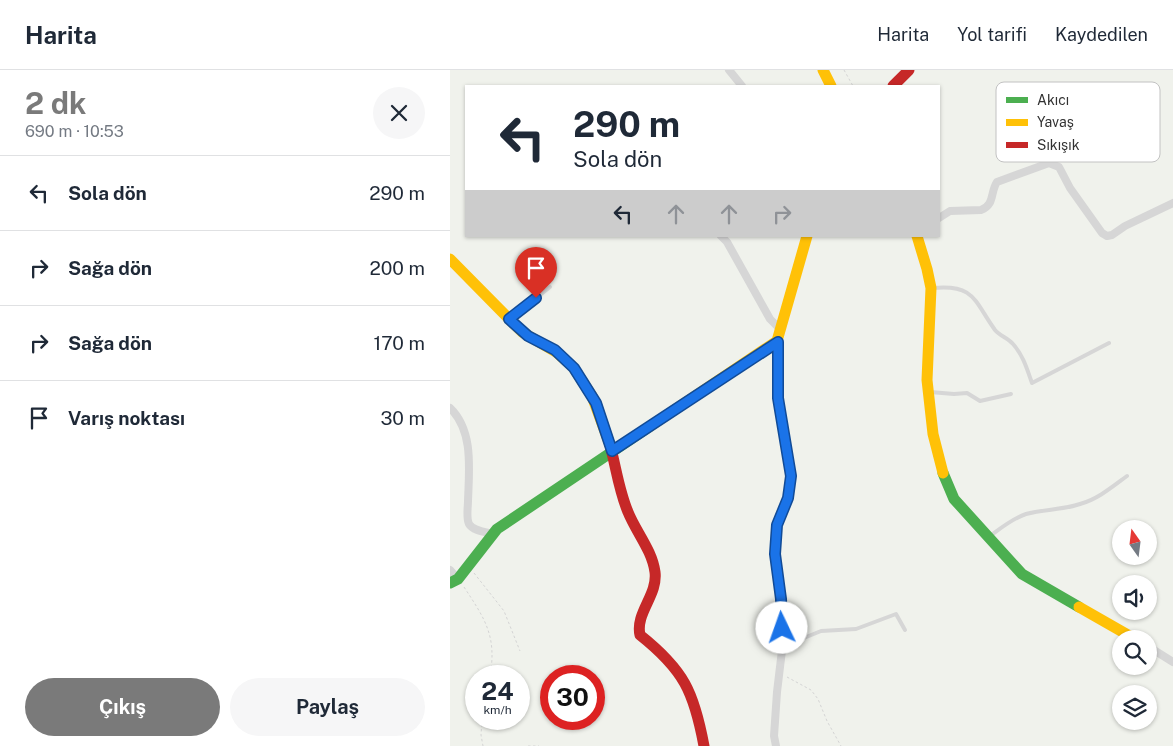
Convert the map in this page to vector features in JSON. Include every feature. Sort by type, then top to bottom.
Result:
[{"type":"street","points":[[729,70],[741,85]]},
{"type":"street","points":[[823,70],[830,85]]},
{"type":"street","points":[[894,85],[909,70]]},
{"type":"street","points":[[940,217],[950,211],[985,209],[991,202],[997,182],[1050,163],[1059,167],[1075,195],[1102,233],[1107,236],[1173,203]]},
{"type":"street","points":[[722,237],[727,242],[770,320],[781,330]]},
{"type":"street","points":[[776,746],[774,736],[783,642],[781,599],[775,554],[777,525],[788,498],[791,476],[778,398],[778,342],[802,248],[807,237]]},
{"type":"street","points":[[917,237],[923,253],[931,288],[927,365],[928,392],[935,439],[948,489],[954,499],[1022,574],[1119,630]]},
{"type":"street","points":[[450,259],[528,336],[555,350],[574,368],[596,403],[612,451],[626,510],[644,543],[655,575],[653,594],[638,623],[638,630],[640,635],[669,660],[685,682],[697,712],[704,746]]},
{"type":"street","points":[[453,577],[468,566],[497,529],[778,342]]},
{"type":"street","points":[[450,408],[458,416],[463,426],[467,444],[469,470],[468,520],[474,528],[494,534]]},
{"type":"street","points":[[1157,652],[1173,662]]},
{"type":"lane","points":[[509,319],[550,287]]},
{"type":"lane","points":[[931,288],[955,287],[962,289],[974,298],[996,331],[1016,347],[1024,361],[1032,383],[1109,343]]},
{"type":"lane","points":[[928,392],[967,393],[980,401],[1011,394]]},
{"type":"lane","points":[[988,537],[1022,516],[1033,512],[1065,508],[1088,502],[1101,495],[1126,476]]},
{"type":"lane","points":[[783,642],[799,640],[821,631],[860,628],[896,614],[905,630]]},
{"type":"path","points":[[844,70],[852,85]]},
{"type":"path","points":[[468,566],[504,611],[520,651]]},
{"type":"path","points":[[453,577],[484,618],[490,635],[491,665]]},
{"type":"path","points":[[779,673],[811,690],[818,699],[827,721],[841,746]]},
{"type":"path","points":[[481,730],[483,746]]},
{"type":"path","points":[[528,746],[539,746]]},
{"type":"shaded area","points":[[450,70],[1173,70],[1173,746],[450,746]]},
{"type":"traffic: fast","points":[[450,583],[458,579],[497,529],[649,427]]},
{"type":"traffic: fast","points":[[943,473],[954,499],[1022,574],[1079,607]]},
{"type":"traffic: slow","points":[[823,70],[830,85]]},
{"type":"traffic: slow","points":[[649,427],[777,341],[807,237]]},
{"type":"traffic: slow","points":[[917,237],[931,288],[927,380],[933,434],[943,473]]},
{"type":"traffic: slow","points":[[450,259],[522,332],[556,352],[573,367],[592,396],[610,445]]},
{"type":"traffic: slow","points":[[1079,607],[1119,630]]},
{"type":"traffic: jam","points":[[894,85],[909,70]]},
{"type":"traffic: jam","points":[[610,445],[625,504],[651,556],[655,572],[653,588],[643,611],[639,627],[640,635],[667,660],[685,683],[696,711],[704,746]]},
{"type":"route","points":[[536,298],[509,319],[522,332],[562,355],[579,374],[596,403],[612,451],[778,342],[778,398],[791,476],[788,498],[777,525],[775,554],[781,599],[782,628]]}]
